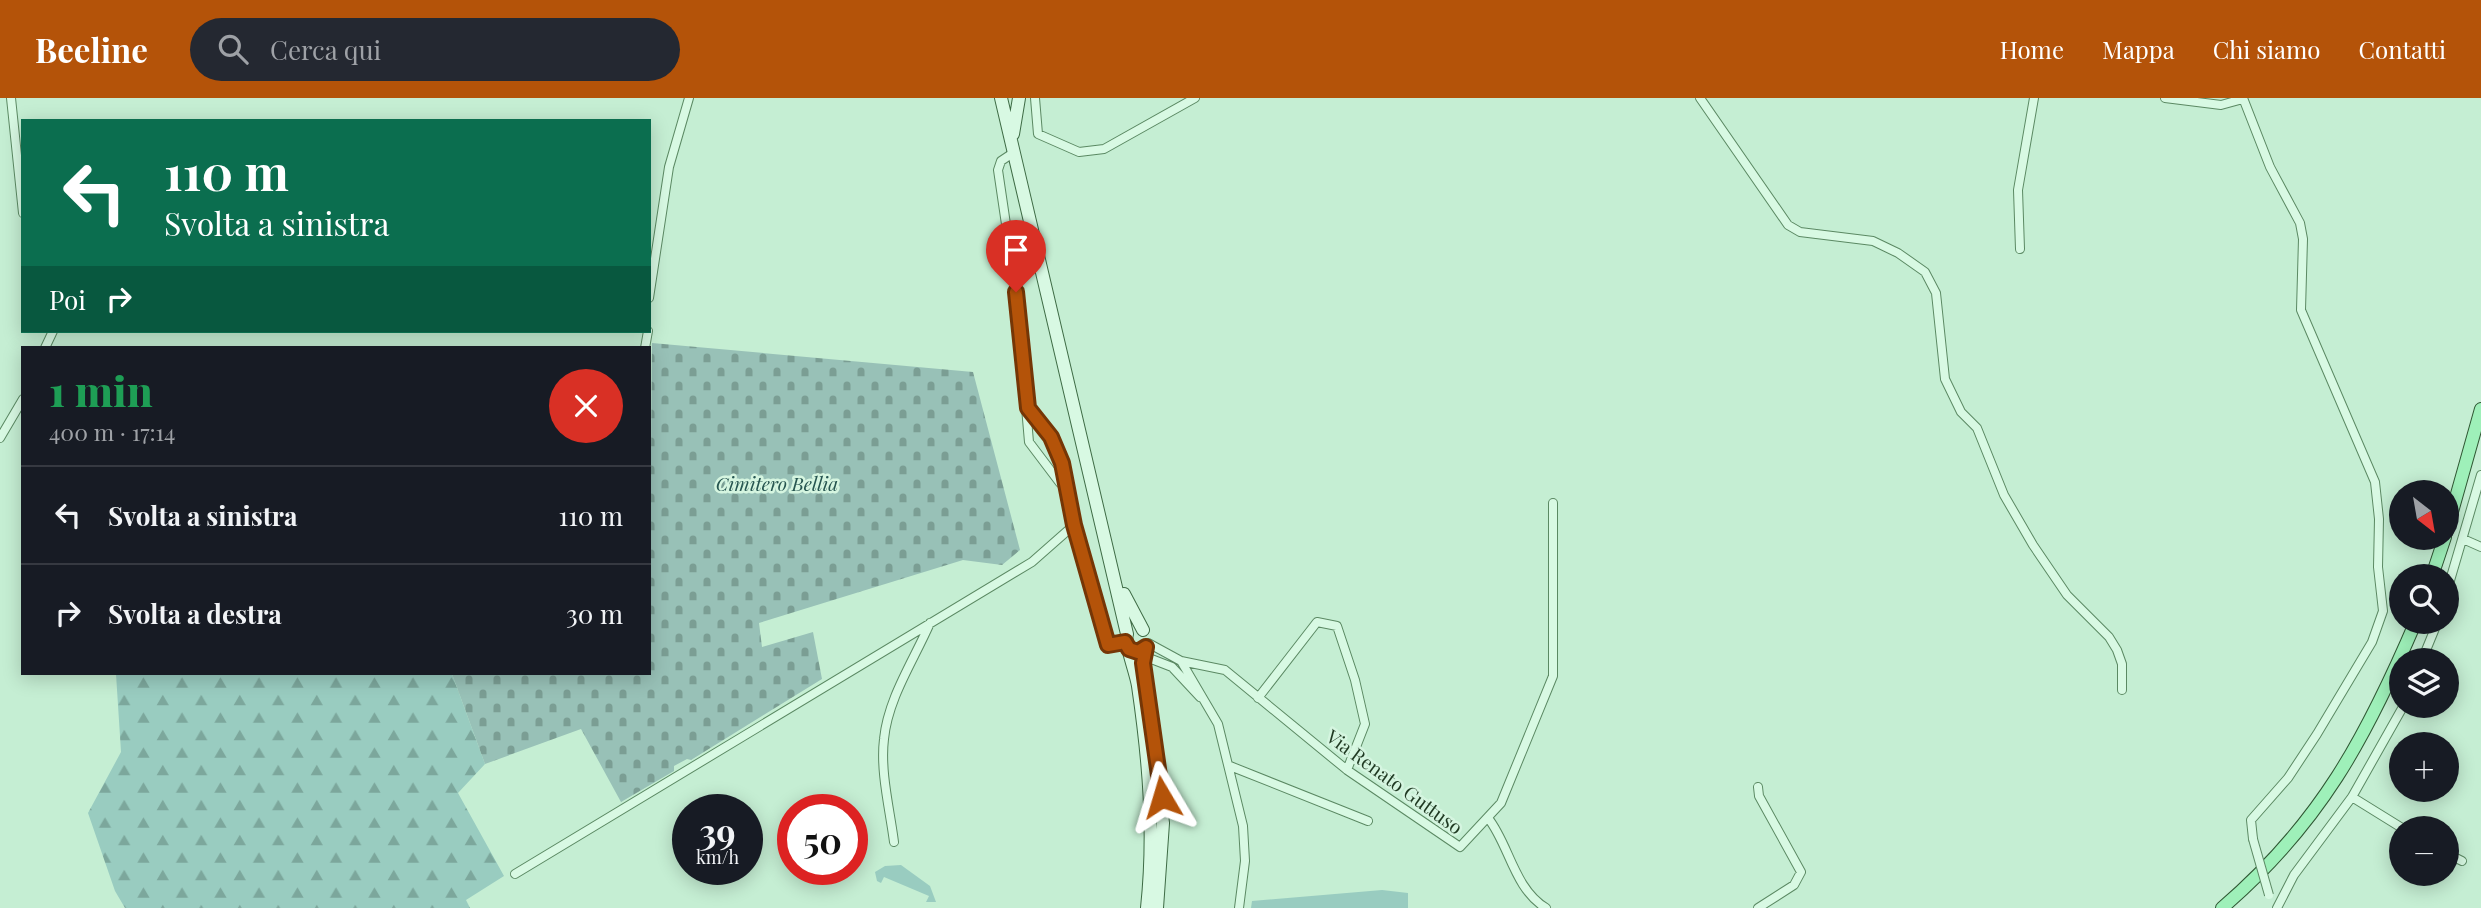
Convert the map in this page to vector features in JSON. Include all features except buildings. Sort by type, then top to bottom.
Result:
[{"type":"main road","points":[[1001,98],[1104,538],[1136,646],[1152,814],[1149,890],[1152,908]]},
{"type":"main road","points":[[1012,149],[1019,98]]},
{"type":"main road","points":[[2459,488],[2481,408]]},
{"type":"main road","points":[[1104,538],[1128,606],[1143,630],[1133,629],[1162,797],[1161,867],[1152,908]]},
{"type":"main road","points":[[2224,906],[2276,856],[2322,803],[2353,754],[2389,684],[2410,634]]},
{"type":"street","points":[[11,98],[21,194]]},
{"type":"street","points":[[651,285],[669,167],[689,98]]},
{"type":"street","points":[[1035,98],[1038,134],[1079,152],[1104,149],[1195,98]]},
{"type":"street","points":[[1700,98],[1788,225],[1801,232],[1873,241],[1898,253],[1925,272],[1936,293],[1941,320],[1940,352],[1945,379],[1961,412],[1977,428],[2004,495],[2034,545],[2067,595],[2109,636],[2117,650],[2122,664],[2122,690]]},
{"type":"street","points":[[2020,249],[2018,190],[2034,98]]},
{"type":"street","points":[[2165,98],[2221,105],[2243,98],[2270,167],[2300,223],[2303,239],[2301,310],[2375,482],[2379,519],[2378,567],[2383,611],[2372,642],[2288,778],[2251,820],[2253,839],[2275,908]]},
{"type":"street","points":[[1012,149],[998,170],[1013,270],[1028,408],[1029,442],[1060,483],[1066,486]]},
{"type":"street","points":[[0,438],[21,401]]},
{"type":"street","points":[[1028,408],[1051,437],[1062,463],[1074,525],[1108,645],[1136,646],[1181,661],[1210,710],[1230,766],[1243,826],[1245,861],[1239,908]]},
{"type":"street","points":[[2455,564],[2481,475]]},
{"type":"street","name":"Via Renato Guttuso","points":[[1181,661],[1225,670],[1347,770],[1455,847],[1465,845],[1501,803],[1553,676],[1553,503]]},
{"type":"street","points":[[515,874],[1032,562],[1074,525]]},
{"type":"street","points":[[2463,539],[2481,547]]},
{"type":"street","points":[[1258,698],[1317,622],[1337,626],[1356,680],[1365,724],[1347,770]]},
{"type":"street","points":[[894,842],[884,763],[885,728],[930,623]]},
{"type":"street","points":[[1136,646],[1180,673],[1210,710]]},
{"type":"street","points":[[2275,908],[2294,875],[2352,797],[2397,718]]},
{"type":"street","points":[[1230,766],[1368,821]]},
{"type":"street","points":[[1758,787],[1759,796],[1801,873],[1794,885],[1758,908]]},
{"type":"street","points":[[2352,797],[2389,820]]},
{"type":"street","points":[[1488,818],[1500,833],[1506,853],[1532,896],[1546,908]]},
{"type":"street","points":[[1140,908],[1149,890]]},
{"type":"green space","name":"Cimitero Bellia","points":[[652,343],[973,372],[1020,550],[1002,565],[963,560],[759,623],[762,647],[813,632],[822,679],[691,760],[687,759],[674,766],[674,771],[621,802],[581,729],[485,764],[452,675],[651,675]]},
{"type":"green space","points":[[116,675],[452,675],[485,764],[458,793],[504,876],[466,900],[470,908],[125,908],[115,891],[88,813],[121,752]]},
{"type":"green space","points":[[901,865],[930,886],[936,902],[926,902],[929,896],[884,877],[881,883],[877,881],[875,872],[885,866]]},
{"type":"green space","points":[[1382,890],[1408,893],[1408,908],[1251,908],[1252,901]]},
{"type":"route","points":[[1016,292],[1028,408],[1051,437],[1062,463],[1074,525],[1108,645],[1125,642],[1129,649],[1138,652],[1146,647],[1143,663],[1162,797]]}]
